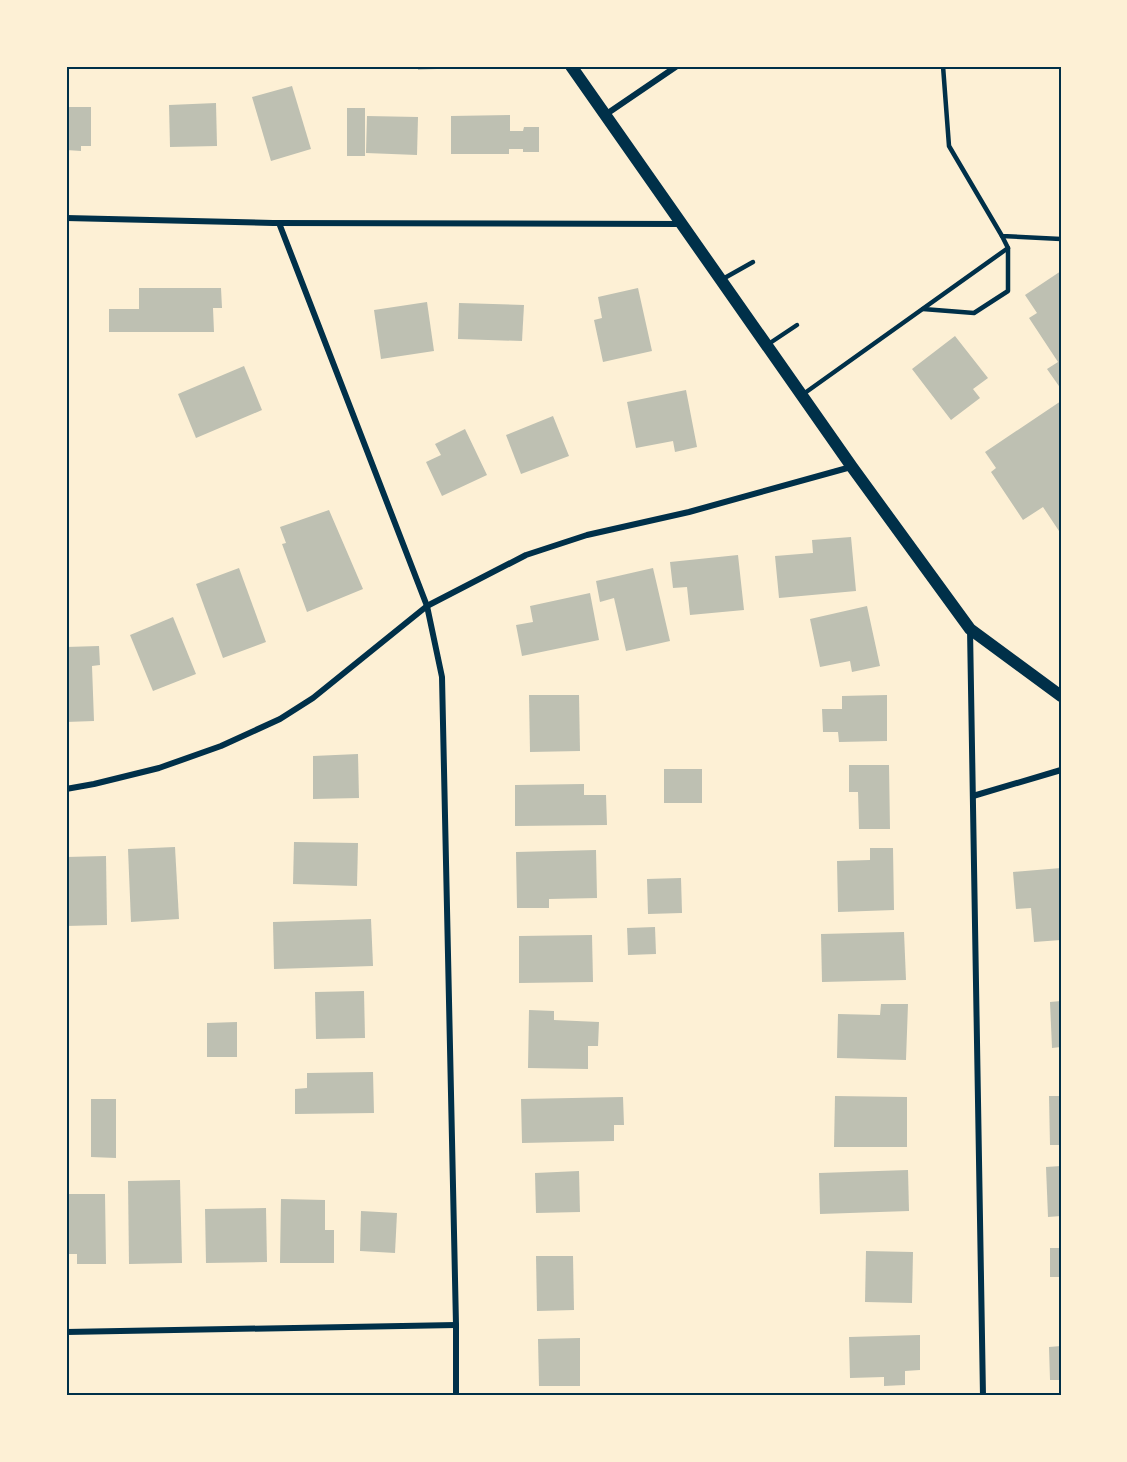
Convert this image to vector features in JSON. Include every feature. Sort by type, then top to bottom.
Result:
[{"type":"main road","points":[[571,66],[852,467],[970,629],[1061,696]]},
{"type":"street","points":[[605,115],[677,66]]},
{"type":"street","points":[[66,218],[279,223],[682,224]]},
{"type":"street","points":[[279,223],[427,606],[442,677],[456,1396]]},
{"type":"street","points":[[66,789],[159,768],[221,746],[280,719],[314,698],[427,606],[526,555],[587,535],[689,512],[852,467]]},
{"type":"street","points":[[970,629],[983,1396]]},
{"type":"street","points":[[973,796],[1061,770]]},
{"type":"street","points":[[66,1332],[456,1325]]},
{"type":"lane","points":[[923,309],[974,313],[1008,291],[1008,248],[949,146],[943,66]]},
{"type":"lane","points":[[1002,236],[1061,239]]},
{"type":"lane","points":[[802,395],[1008,248]]},
{"type":"lane","points":[[721,280],[753,262]]},
{"type":"lane","points":[[767,345],[797,325]]},
{"type":"building","points":[[418,66],[436,66],[437,69],[418,70]]},
{"type":"building","points":[[292,86],[311,149],[271,161],[252,97]]},
{"type":"building","points":[[216,103],[217,146],[170,147],[169,105]]},
{"type":"building","points":[[66,107],[91,107],[91,146],[81,146],[81,151],[66,150]]},
{"type":"building","points":[[347,108],[365,108],[365,156],[347,156]]},
{"type":"building","points":[[510,115],[510,131],[523,131],[524,127],[539,127],[539,152],[509,149],[509,154],[451,154],[451,116]]},
{"type":"building","points":[[367,116],[418,117],[417,155],[366,153]]},
{"type":"building","points":[[1061,271],[1061,389],[1047,369],[1058,362],[1029,318],[1037,313],[1025,295]]},
{"type":"building","points":[[139,288],[221,288],[222,308],[213,308],[214,332],[109,332],[109,309],[139,309]]},
{"type":"building","points":[[638,288],[652,351],[603,362],[594,320],[602,318],[598,297]]},
{"type":"building","points":[[427,302],[434,351],[381,359],[374,310]]},
{"type":"building","points":[[459,303],[524,305],[522,341],[458,339]]},
{"type":"building","points":[[955,336],[988,378],[973,389],[980,398],[951,420],[912,369]]},
{"type":"building","points":[[244,366],[262,410],[196,438],[178,394]]},
{"type":"building","points":[[686,390],[697,447],[675,452],[673,441],[636,448],[627,402]]},
{"type":"building","points":[[1061,401],[1061,534],[1043,507],[1023,520],[991,472],[996,468],[985,452]]},
{"type":"building","points":[[553,416],[569,456],[521,474],[506,435]]},
{"type":"building","points":[[465,429],[487,475],[442,496],[426,462],[441,455],[435,444]]},
{"type":"building","points":[[329,510],[363,589],[307,612],[282,544],[286,543],[280,527]]},
{"type":"building","points":[[851,537],[856,591],[779,598],[775,556],[813,553],[812,540]]},
{"type":"building","points":[[738,555],[744,610],[690,615],[687,587],[673,588],[670,562]]},
{"type":"building","points":[[239,568],[266,642],[223,658],[196,584]]},
{"type":"building","points":[[653,568],[670,641],[626,651],[614,598],[600,602],[596,581]]},
{"type":"building","points":[[590,593],[599,640],[522,656],[516,625],[533,622],[530,606]]},
{"type":"building","points":[[867,606],[880,666],[852,672],[850,661],[820,667],[810,619]]},
{"type":"building","points":[[173,617],[196,674],[153,691],[130,635]]},
{"type":"building","points":[[99,646],[100,665],[92,666],[94,721],[66,722],[66,647]]},
{"type":"building","points":[[529,695],[579,695],[580,751],[530,752]]},
{"type":"building","points":[[887,695],[887,741],[839,742],[838,732],[823,732],[822,709],[842,709],[842,696]]},
{"type":"building","points":[[358,754],[359,798],[313,799],[313,756]]},
{"type":"building","points":[[849,765],[889,765],[890,829],[859,829],[858,792],[849,792]]},
{"type":"building","points":[[664,769],[702,769],[702,803],[664,803]]},
{"type":"building","points":[[584,784],[584,795],[606,795],[607,825],[515,826],[515,785]]},
{"type":"building","points":[[294,842],[358,843],[357,886],[293,884]]},
{"type":"building","points":[[175,847],[179,919],[131,922],[128,849]]},
{"type":"building","points":[[870,848],[893,848],[894,910],[838,912],[837,861],[870,860]]},
{"type":"building","points":[[596,850],[597,898],[549,899],[549,908],[517,908],[516,852]]},
{"type":"building","points":[[106,856],[107,925],[66,926],[66,857]]},
{"type":"building","points":[[1061,868],[1061,940],[1034,942],[1031,908],[1016,909],[1013,872]]},
{"type":"building","points":[[681,878],[682,913],[648,914],[647,879]]},
{"type":"building","points":[[371,919],[373,966],[274,969],[273,922]]},
{"type":"building","points":[[655,927],[656,954],[628,955],[627,928]]},
{"type":"building","points":[[904,932],[906,980],[822,982],[821,934]]},
{"type":"building","points":[[592,935],[593,982],[519,983],[519,936]]},
{"type":"building","points":[[364,991],[365,1038],[316,1039],[315,992]]},
{"type":"building","points":[[1061,1001],[1061,1047],[1052,1048],[1050,1002]]},
{"type":"building","points":[[881,1004],[908,1004],[906,1060],[837,1058],[838,1014],[880,1015]]},
{"type":"building","points":[[529,1010],[554,1011],[554,1020],[599,1022],[598,1046],[588,1046],[588,1069],[528,1068]]},
{"type":"building","points":[[237,1022],[237,1057],[207,1057],[207,1023]]},
{"type":"building","points":[[373,1072],[374,1113],[295,1114],[295,1089],[307,1088],[307,1073]]},
{"type":"building","points":[[835,1096],[907,1097],[907,1147],[834,1147]]},
{"type":"building","points":[[1049,1096],[1061,1096],[1061,1145],[1050,1145]]},
{"type":"building","points":[[623,1097],[624,1125],[614,1125],[614,1141],[522,1143],[521,1099]]},
{"type":"building","points":[[91,1099],[116,1099],[116,1158],[91,1157]]},
{"type":"building","points":[[1061,1166],[1061,1216],[1048,1217],[1046,1167]]},
{"type":"building","points":[[908,1170],[909,1211],[820,1214],[819,1173]]},
{"type":"building","points":[[579,1171],[580,1212],[536,1213],[535,1173]]},
{"type":"building","points":[[180,1180],[182,1263],[129,1264],[128,1181]]},
{"type":"building","points":[[66,1194],[105,1194],[106,1264],[77,1264],[77,1254],[66,1254]]},
{"type":"building","points":[[281,1199],[325,1200],[325,1230],[334,1230],[334,1263],[280,1263]]},
{"type":"building","points":[[266,1208],[267,1262],[206,1263],[205,1209]]},
{"type":"building","points":[[361,1211],[397,1213],[395,1253],[360,1251]]},
{"type":"building","points":[[1050,1248],[1061,1248],[1061,1277],[1050,1277]]},
{"type":"building","points":[[866,1251],[913,1252],[912,1303],[865,1302]]},
{"type":"building","points":[[536,1256],[573,1256],[574,1310],[537,1311]]},
{"type":"building","points":[[920,1335],[920,1370],[905,1371],[905,1385],[884,1386],[884,1377],[850,1378],[849,1337]]},
{"type":"building","points":[[580,1338],[580,1386],[539,1386],[538,1339]]},
{"type":"building","points":[[1061,1346],[1061,1380],[1050,1380],[1049,1347]]}]
